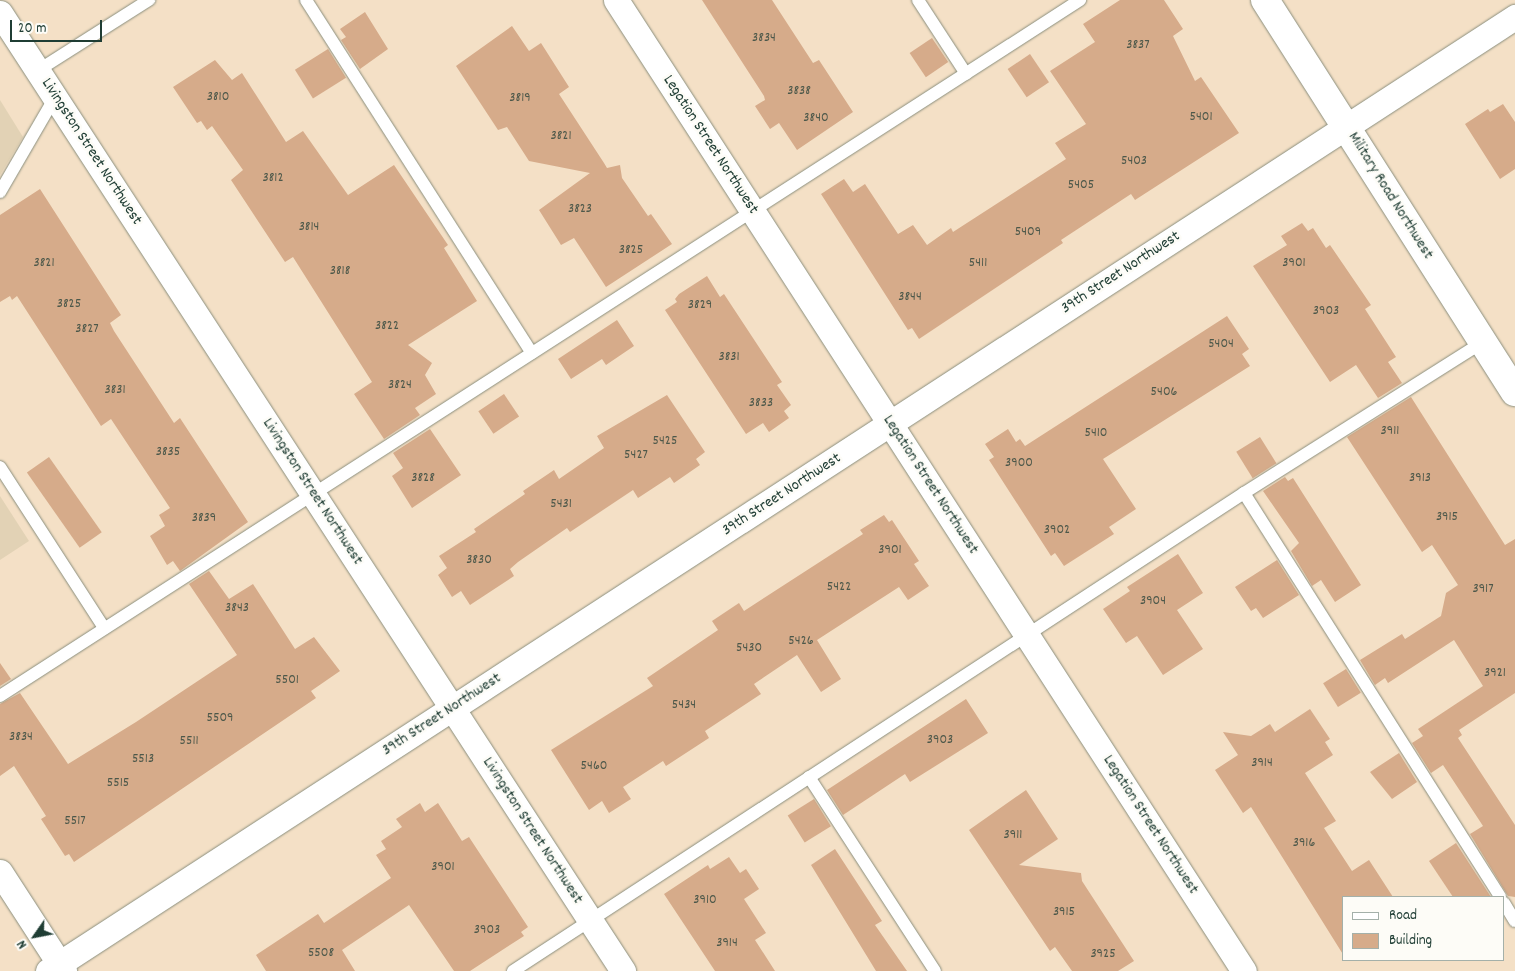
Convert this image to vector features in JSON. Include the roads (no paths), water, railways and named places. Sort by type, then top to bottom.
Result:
[{"type":"main road","name":"Military Road Northwest","points":[[1264,0],[1515,392]]},
{"type":"street","name":"Legation Street Northwest","points":[[616,0],[1244,971]]},
{"type":"street","name":"Livingston Street Northwest","points":[[0,13],[623,971]]},
{"type":"street","name":"39th Street Northwest","points":[[57,968],[1515,17]]},
{"type":"street","points":[[0,872],[57,968]]},
{"type":"lane","points":[[37,70],[149,0]]},
{"type":"lane","points":[[306,0],[532,353]]},
{"type":"lane","points":[[918,0],[966,74]]},
{"type":"lane","points":[[0,696],[313,493],[754,212],[1080,0]]},
{"type":"lane","points":[[0,192],[55,97]]},
{"type":"lane","points":[[513,971],[591,922],[1026,634],[1483,342]]},
{"type":"lane","points":[[0,466],[104,628]]},
{"type":"lane","points":[[1244,493],[1499,896]]},
{"type":"lane","points":[[809,777],[935,971]]},
{"type":"lane","points":[[1505,905],[1515,920]]}]
